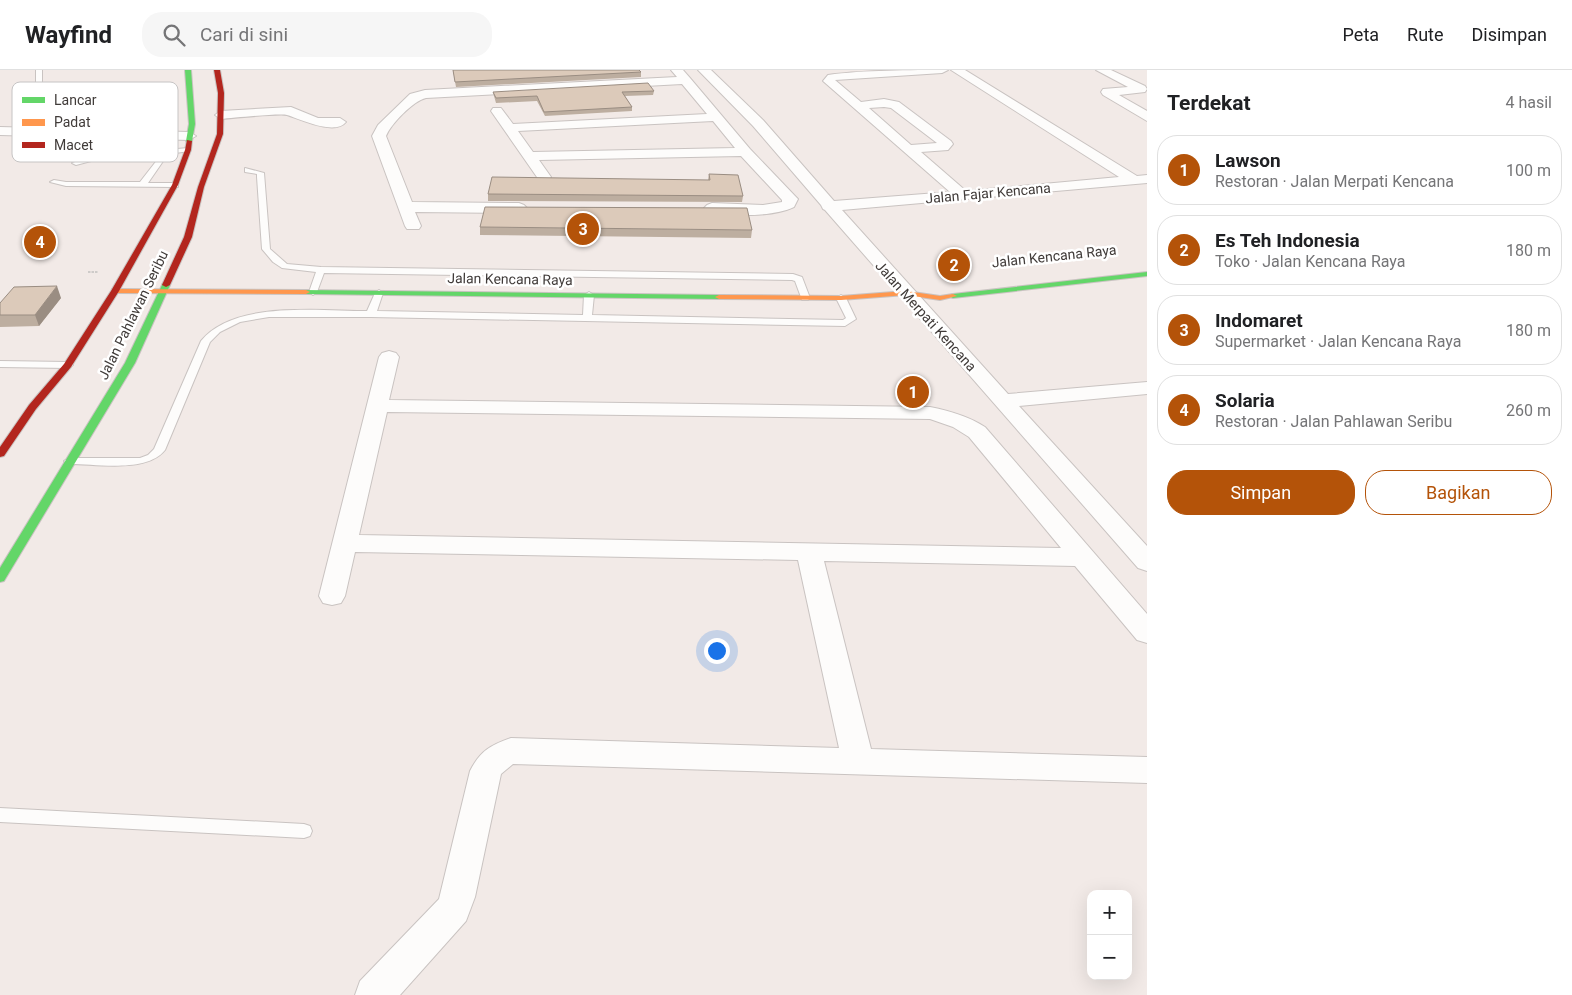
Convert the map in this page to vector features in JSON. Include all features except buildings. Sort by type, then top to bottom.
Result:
[{"type":"main road","name":"Jalan Pahlawan Seribu","points":[[0,454],[5,438],[68,365],[114,291],[175,185],[188,150],[192,113],[188,70]]},
{"type":"main road","name":"Jalan Pahlawan Seribu","points":[[0,578],[130,362],[188,237],[201,187],[219,138],[221,114],[217,70]]},
{"type":"main road","name":"Jalan Kencana Raya","points":[[114,291],[804,298],[906,294],[940,298],[1147,274]]},
{"type":"main road","name":"Jalan Kencana Raya","points":[[906,294],[926,285]]},
{"type":"street","name":"Jalan Merpati Kencana","points":[[704,70],[755,127],[773,141],[906,294],[1147,562]]},
{"type":"street","points":[[942,70],[840,76],[829,81],[963,196]]},
{"type":"street","points":[[947,70],[1134,180]]},
{"type":"street","points":[[957,70],[1134,180]]},
{"type":"street","points":[[1102,70],[1144,90]]},
{"type":"street","points":[[413,226],[379,136],[383,128],[418,95],[681,75],[745,152],[790,199],[789,204],[774,208],[694,208]]},
{"type":"street","points":[[1144,90],[1107,92],[1147,117]]},
{"type":"street","points":[[857,106],[884,103],[895,105],[946,144],[943,147],[908,149]]},
{"type":"street","points":[[221,114],[290,105],[293,114],[317,122],[340,122]]},
{"type":"street","points":[[497,110],[544,177]]},
{"type":"street","points":[[509,128],[716,117]]},
{"type":"street","points":[[731,133],[755,127]]},
{"type":"street","points":[[178,136],[189,136]]},
{"type":"street","points":[[529,156],[745,152]]},
{"type":"street","name":"Jalan Fajar Kencana","points":[[828,206],[1134,180]]},
{"type":"street","points":[[406,208],[536,208]]},
{"type":"street","points":[[332,596],[389,357]]},
{"type":"street","points":[[1002,401],[1147,388]]},
{"type":"street","points":[[378,406],[930,413],[948,416],[965,423],[977,432],[1147,633]]},
{"type":"street","points":[[345,543],[1083,558]]},
{"type":"street","points":[[809,552],[858,762]]},
{"type":"street","points":[[374,995],[453,909],[458,897],[486,771],[490,762],[499,755],[511,751],[1147,770]]},
{"type":"lane","points":[[178,151],[188,150]]},
{"type":"lane","points":[[76,164],[82,162]]},
{"type":"lane","points":[[142,184],[158,162]]},
{"type":"lane","points":[[248,170],[260,173],[261,177],[266,249],[276,260],[286,266],[321,270],[783,276],[799,279],[804,298]]},
{"type":"lane","points":[[54,182],[66,184],[175,185]]},
{"type":"lane","points":[[313,292],[321,270]]},
{"type":"lane","points":[[371,314],[379,293]]},
{"type":"lane","points":[[587,318],[590,295]]},
{"type":"lane","points":[[70,461],[141,461],[152,457],[159,450],[206,341],[217,330],[237,320],[269,314],[371,314],[845,322],[851,319],[841,298]]},
{"type":"lane","points":[[0,364],[68,365]]},
{"type":"lane","points":[[0,815],[304,831]]},
{"type":"traffic: fast","points":[[188,70],[192,124],[189,141]]},
{"type":"traffic: fast","points":[[953,296],[1147,274]]},
{"type":"traffic: fast","points":[[0,578],[130,363],[166,285]]},
{"type":"traffic: fast","points":[[306,292],[719,297]]},
{"type":"traffic: slow","points":[[115,291],[306,292]]},
{"type":"traffic: slow","points":[[719,297],[841,298],[906,293],[940,298],[953,296]]},
{"type":"traffic: jam","points":[[166,285],[188,237],[201,187],[220,134],[221,93],[217,70]]},
{"type":"traffic: jam","points":[[0,454],[32,407],[68,365],[115,291],[175,185],[188,150],[189,141]]},
{"type":"place","name":"Indomaret","points":[[583,229]]},
{"type":"place","name":"Solaria","points":[[40,242]]},
{"type":"place","name":"Es Teh Indonesia","points":[[954,265]]},
{"type":"place","name":"Lawson","points":[[913,392]]}]
